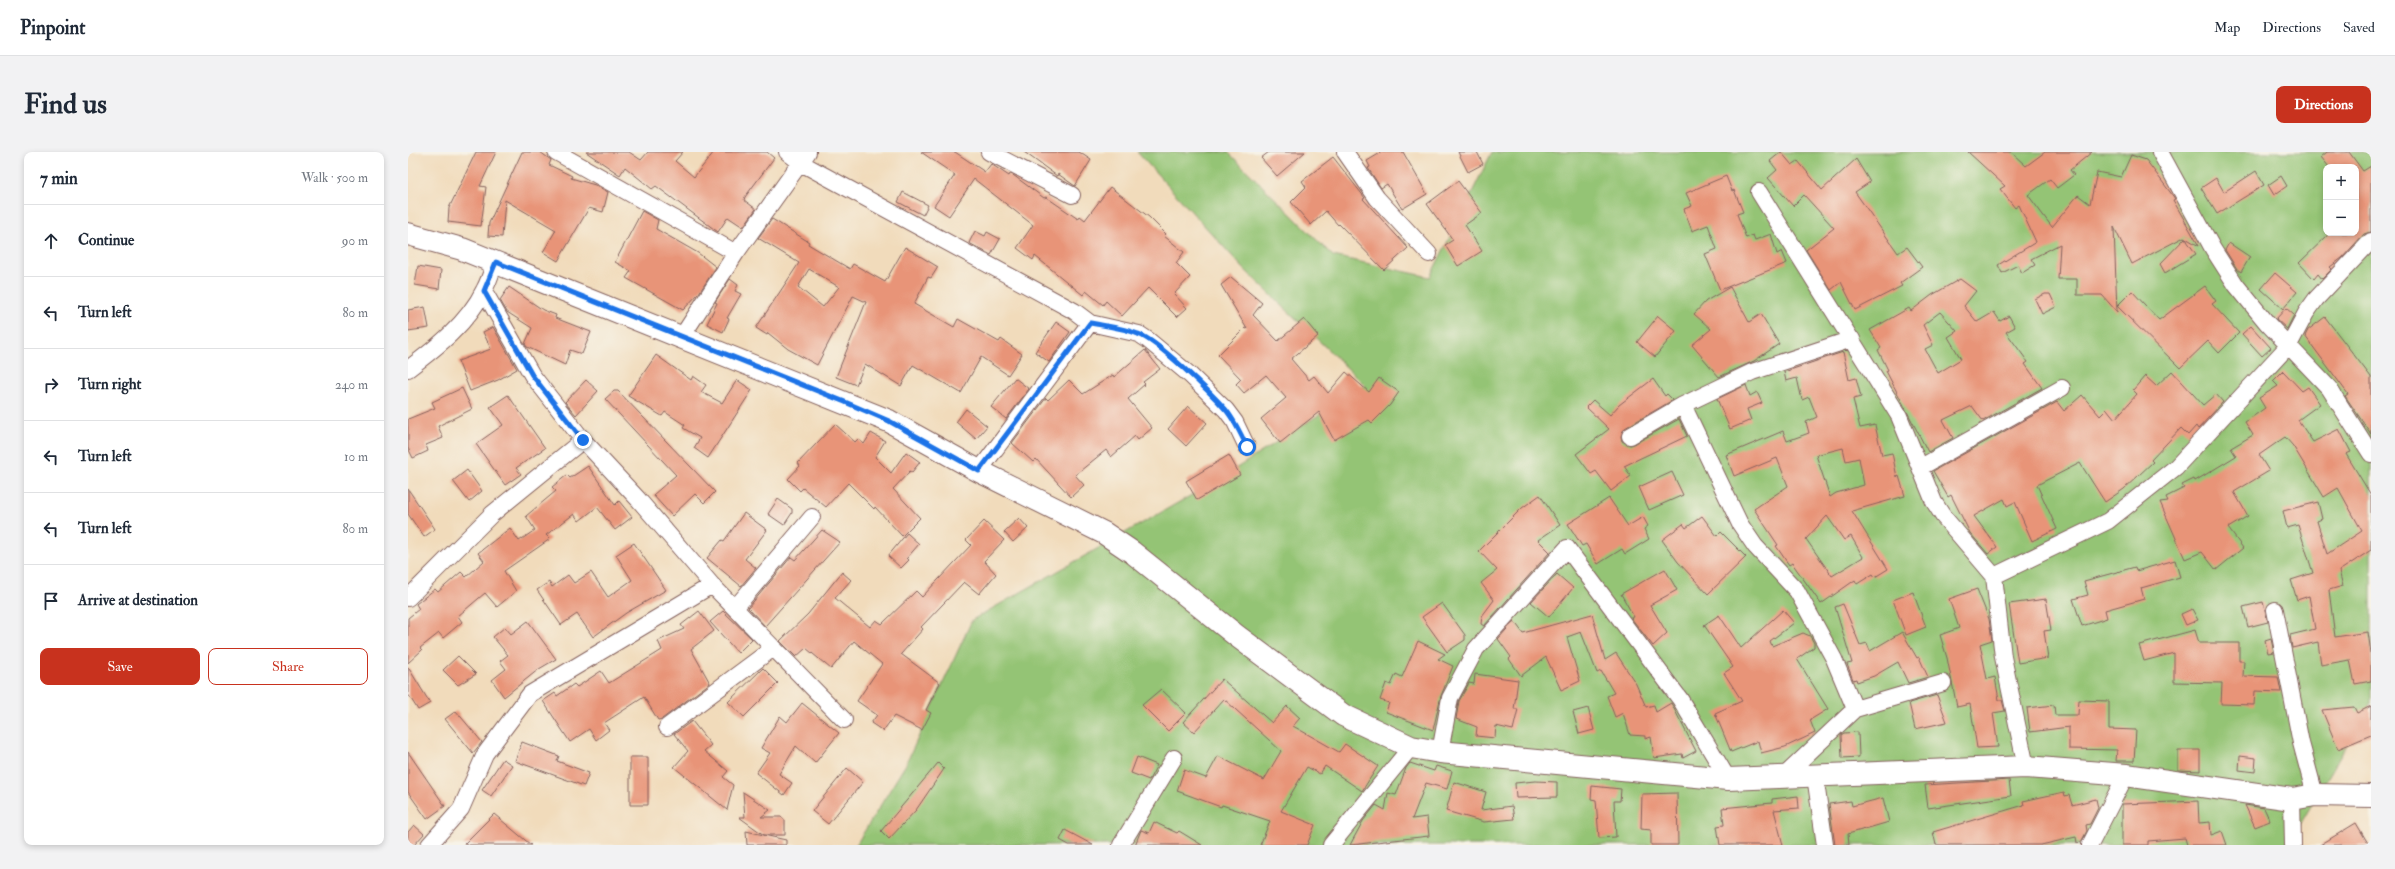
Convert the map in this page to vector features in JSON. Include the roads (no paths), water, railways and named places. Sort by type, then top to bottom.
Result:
[{"type":"main road","points":[[408,234],[462,249],[496,262],[889,421],[979,471],[1104,533],[1132,552],[1237,636],[1343,715],[1411,747],[1440,752],[1728,779],[2026,767],[2126,775],[2292,799],[2315,795],[2371,796]]},
{"type":"street","points":[[556,152],[736,253]]},
{"type":"street","points":[[787,152],[804,158],[1074,311],[1090,323],[1139,334],[1190,375],[1226,410],[1235,422],[1247,447]]},
{"type":"street","points":[[988,152],[1072,195]]},
{"type":"street","points":[[1345,152],[1377,198],[1429,254]]},
{"type":"street","points":[[2164,153],[2213,249],[2236,285],[2268,323],[2329,388],[2371,454]]},
{"type":"street","points":[[681,338],[736,253],[804,158]]},
{"type":"street","points":[[1759,192],[1899,416],[1934,502],[1943,516],[1994,576],[2003,658],[2026,767]]},
{"type":"street","points":[[1994,576],[2080,536],[2115,516],[2176,467],[2196,448],[2289,345],[2306,313],[2316,299],[2371,241]]},
{"type":"street","points":[[408,369],[437,347],[463,320],[484,291],[496,262]]},
{"type":"street","points":[[484,291],[532,375],[583,440],[712,585],[772,649],[844,720]]},
{"type":"street","points":[[979,471],[1090,323]]},
{"type":"street","points":[[1630,436],[1683,405],[1752,372],[1852,339]]},
{"type":"street","points":[[1921,467],[2062,388]]},
{"type":"street","points":[[1683,405],[1740,524],[1755,546],[1797,591],[1834,659],[1855,709]]},
{"type":"street","points":[[408,598],[492,514],[583,440]]},
{"type":"street","points":[[735,608],[812,517]]},
{"type":"street","points":[[1440,752],[1450,698],[1476,649],[1567,548],[1680,699],[1728,779]]},
{"type":"street","points":[[429,845],[461,809],[485,754],[530,694],[712,585]]},
{"type":"street","points":[[2275,610],[2301,742],[2315,795]]},
{"type":"street","points":[[667,727],[772,649]]},
{"type":"street","points":[[1784,776],[1855,709],[1943,683]]},
{"type":"street","points":[[1331,845],[1411,747]]},
{"type":"street","points":[[1121,845],[1174,758]]},
{"type":"street","points":[[2090,845],[2126,775]]},
{"type":"street","points":[[1815,776],[1825,845]]},
{"type":"street","points":[[2292,799],[2293,845]]}]
